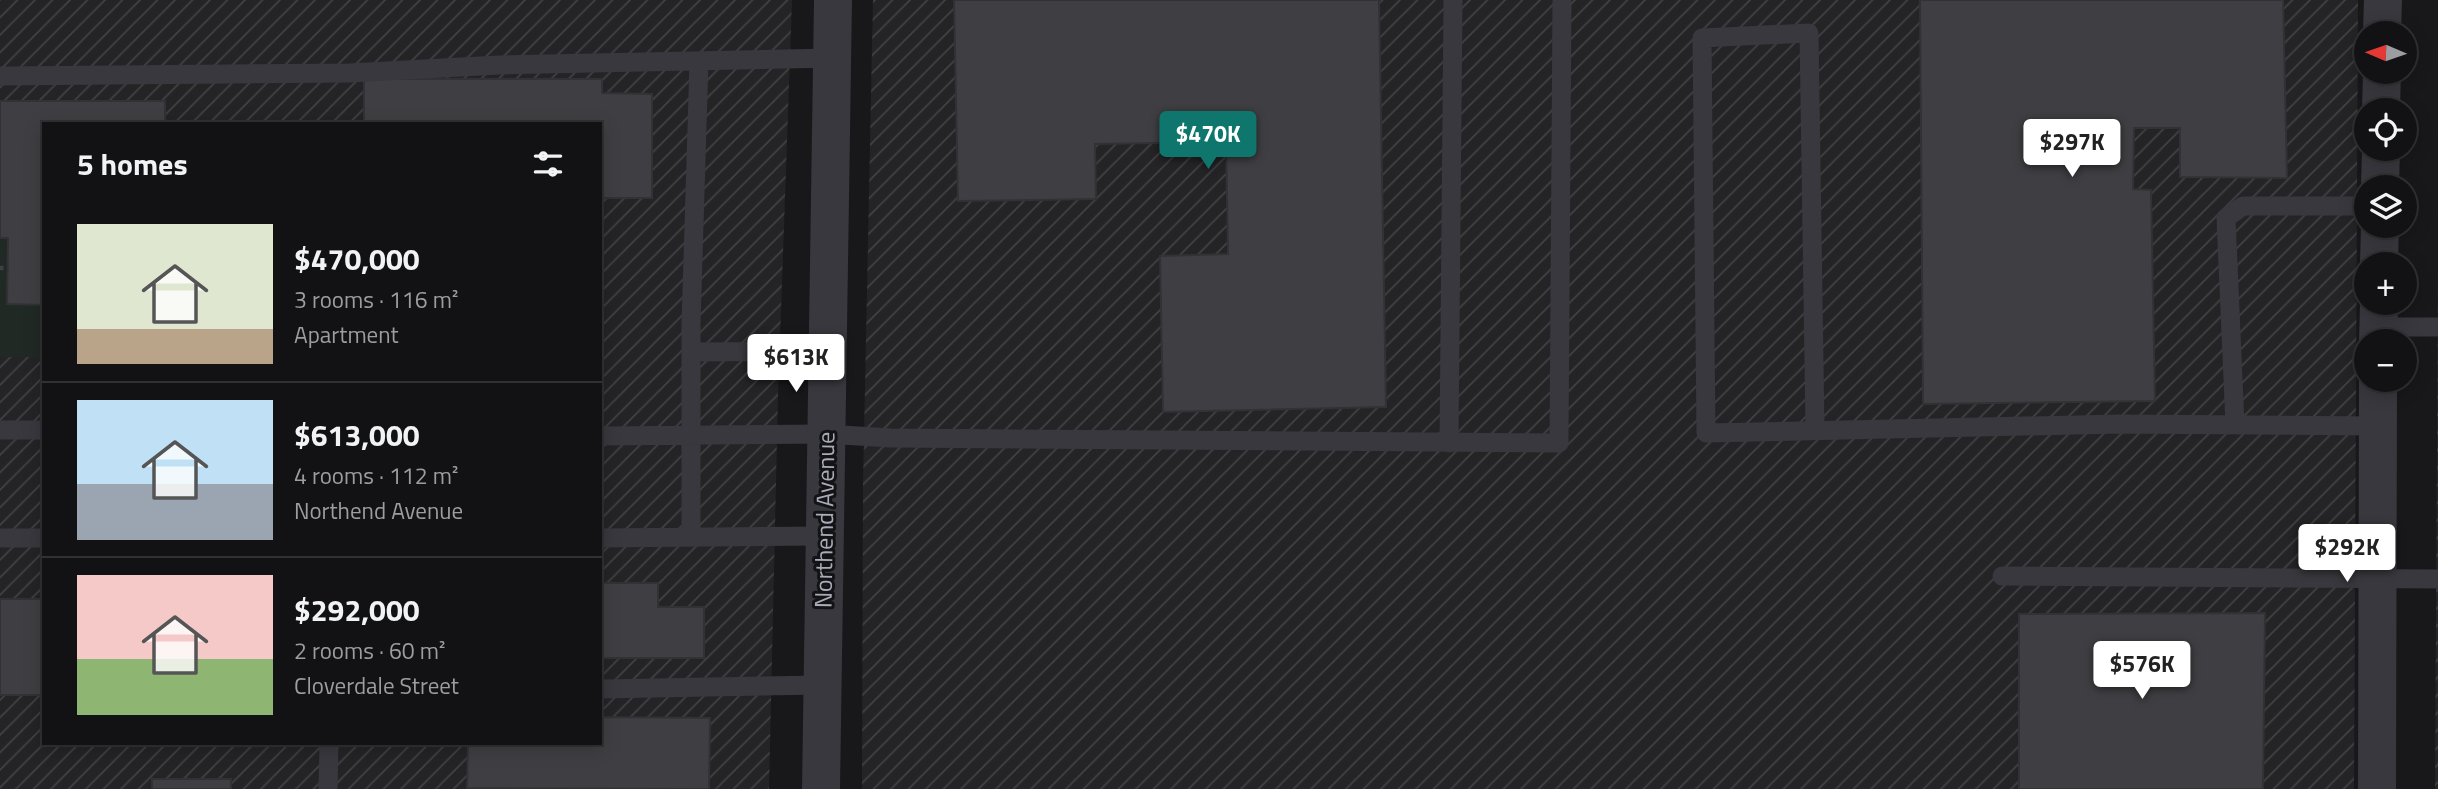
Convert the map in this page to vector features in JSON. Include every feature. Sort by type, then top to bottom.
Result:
[{"type":"street","name":"Northend Avenue","points":[[821,789],[833,0]]},
{"type":"street","points":[[2382,21],[2383,0]]},
{"type":"street","points":[[2377,789],[2378,392]]},
{"type":"lane","points":[[1448,443],[1453,0]]},
{"type":"lane","points":[[602,436],[825,434],[891,438],[1559,443],[1562,0]]},
{"type":"lane","points":[[1815,430],[1809,33],[1702,38],[1706,433],[2119,424],[2377,426]]},
{"type":"lane","points":[[0,76],[349,74],[499,65],[832,58]]},
{"type":"lane","points":[[691,537],[691,352],[699,62]]},
{"type":"lane","points":[[2235,425],[2226,218],[2243,206],[2354,206]]},
{"type":"lane","points":[[2378,324],[2438,327]]},
{"type":"lane","points":[[691,352],[827,351]]},
{"type":"lane","points":[[0,430],[42,430]]},
{"type":"lane","points":[[602,538],[824,536]]},
{"type":"lane","points":[[0,538],[42,538]]},
{"type":"lane","points":[[2002,576],[2438,579]]},
{"type":"lane","points":[[602,689],[822,685]]},
{"type":"lane","points":[[328,745],[328,789]]},
{"type":"path","points":[[0,268],[7,268]]},
{"type":"shaded area","points":[[0,0],[792,0],[778,395],[769,789],[0,789]]},
{"type":"shaded area","points":[[873,0],[2358,0],[2358,21],[2354,21],[2354,84],[2358,84],[2358,98],[2354,98],[2354,161],[2357,161],[2357,175],[2354,175],[2354,238],[2357,238],[2357,252],[2354,252],[2354,315],[2356,315],[2356,329],[2354,329],[2354,789],[862,789],[863,484]]},
{"type":"shaded area","points":[[0,238],[8,238],[7,304],[42,305],[42,357],[0,357]]},
{"type":"shaded area","points":[[2438,265],[2438,789],[2435,789]]},
{"type":"building","points":[[954,0],[1379,0],[1386,407],[1163,412],[1160,256],[1228,254],[1226,142],[1095,144],[1096,199],[958,201]]},
{"type":"building","points":[[1920,0],[2283,0],[2287,178],[2180,177],[2180,128],[2134,128],[2133,189],[2151,190],[2155,401],[1923,404]]},
{"type":"building","points":[[364,79],[602,79],[602,93],[652,94],[652,198],[602,198],[602,122],[364,122]]},
{"type":"building","points":[[0,101],[165,101],[165,122],[42,122],[42,305],[7,304],[8,238],[0,238]]},
{"type":"building","points":[[602,583],[658,583],[658,607],[704,607],[704,658],[602,658]]},
{"type":"building","points":[[0,599],[42,599],[42,695],[0,695]]},
{"type":"building","points":[[2265,613],[2263,789],[2019,789],[2019,614]]},
{"type":"building","points":[[602,717],[710,718],[709,789],[467,788],[468,745],[602,745]]},
{"type":"building","points":[[152,779],[231,779],[231,789],[152,789]]}]
